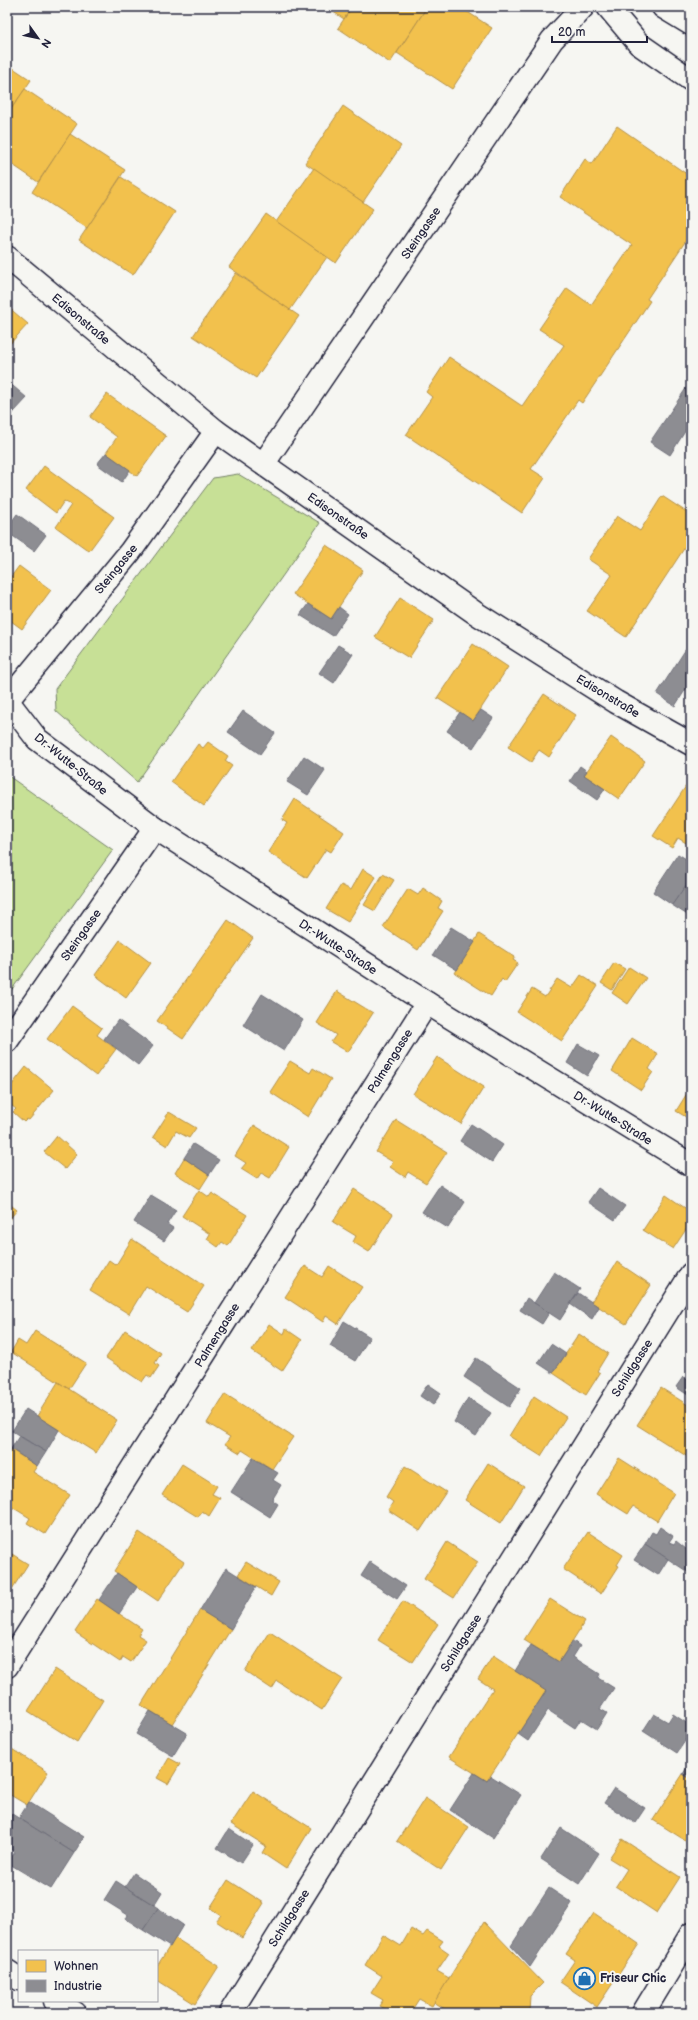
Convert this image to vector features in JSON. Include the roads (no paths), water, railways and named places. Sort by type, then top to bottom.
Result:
[{"type":"street","name":"Steingasse","points":[[264,463],[552,40],[582,7]]},
{"type":"street","points":[[608,7],[639,44],[691,80]]},
{"type":"street","points":[[663,7],[691,24]]},
{"type":"street","name":"Edisonstraße","points":[[7,257],[216,431],[264,463],[474,612],[616,702],[691,744]]},
{"type":"street","name":"Steingasse","points":[[7,701],[130,552],[216,431]]},
{"type":"street","name":"Dr.-Wutte-Straße","points":[[7,701],[37,739],[155,828],[427,1003],[691,1165]]},
{"type":"street","name":"Steingasse","points":[[7,1041],[155,828]]},
{"type":"street","name":"Palmengasse","points":[[7,1666],[427,1003]]},
{"type":"street","name":"Schildgasse","points":[[230,2013],[691,1274]]},
{"type":"street","points":[[643,2013],[691,1934]]},
{"type":"street","points":[[7,1971],[18,1978]]},
{"type":"street","points":[[58,2002],[75,2013]]},
{"type":"place","name":"Friseur Chic","points":[[585,1978]]}]
